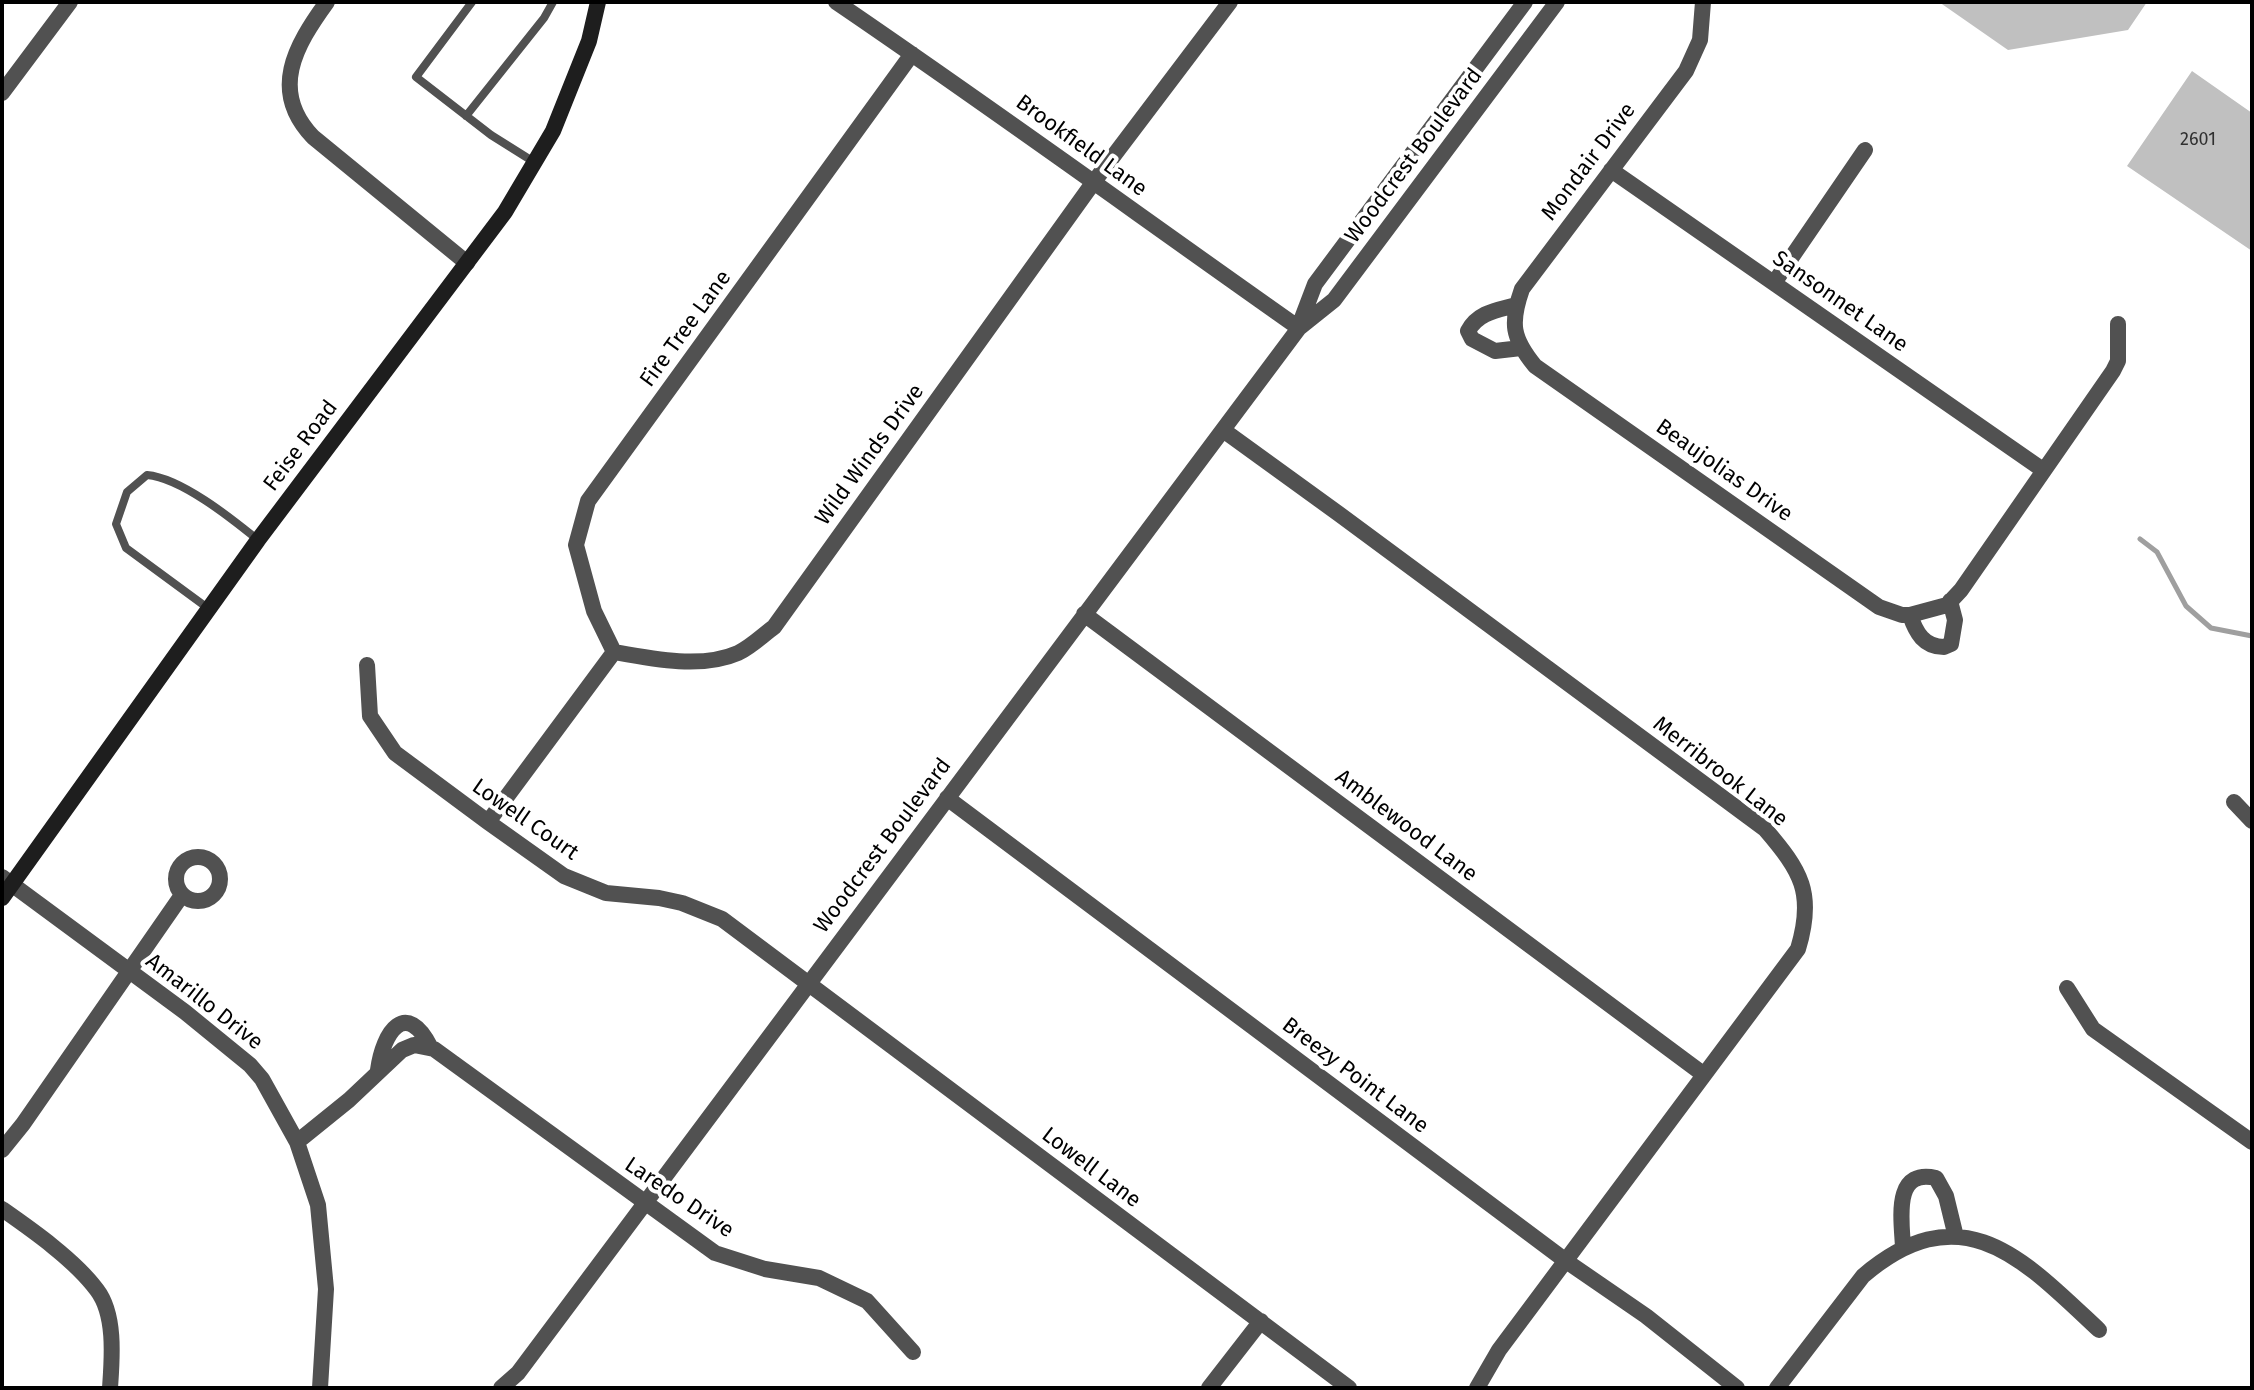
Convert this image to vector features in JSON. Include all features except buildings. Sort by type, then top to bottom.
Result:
[{"type":"main road","name":"Feise Road","points":[[5,886],[258,540],[505,212],[553,131],[574,84],[598,2]]},
{"type":"street","points":[[2,93],[70,2]]},
{"type":"street","points":[[327,2],[310,25],[288,77],[295,113],[313,137],[467,263]]},
{"type":"street","name":"Brookfield Lane","points":[[836,2],[1299,328]]},
{"type":"street","name":"Wild Winds Drive","points":[[614,652],[654,659],[711,659],[739,653],[774,627],[1093,183],[1230,2]]},
{"type":"street","name":"Woodcrest Boulevard","points":[[1299,328],[1315,284],[1525,2]]},
{"type":"street","name":"Woodcrest Boulevard","points":[[501,1388],[518,1373],[1299,328],[1334,300],[1557,2]]},
{"type":"street","name":"Mondair Drive","points":[[1516,305],[1522,289],[1686,71],[1700,40],[1703,2]]},
{"type":"street","name":"Fire Tree Lane","points":[[614,652],[594,611],[576,545],[588,501],[912,54]]},
{"type":"street","points":[[1774,283],[1865,150]]},
{"type":"street","name":"Sansonnet Lane","points":[[1611,170],[2043,470]]},
{"type":"street","points":[[1516,305],[1514,327],[1521,348],[1495,351],[1472,339],[1468,331],[1473,322],[1487,312],[1516,305]]},
{"type":"street","points":[[1950,601],[1955,630],[1951,644],[1944,647],[1926,642],[1916,632],[1910,615],[1947,605],[1950,601],[1961,590],[2113,371],[2118,361],[2118,324]]},
{"type":"street","name":"Beaujolias Drive","points":[[1521,348],[1535,366],[1879,607],[1910,615]]},
{"type":"street","name":"Merribrook Lane","points":[[1223,430],[1765,829],[1790,859],[1806,895],[1806,913],[1798,949],[1499,1350],[1477,1388]]},
{"type":"street","name":"Amblewood Lane","points":[[1084,614],[1703,1074]]},
{"type":"street","points":[[488,822],[614,652]]},
{"type":"street","name":"Lowell Court","points":[[367,665],[370,716],[395,753],[488,822],[564,876],[606,893],[682,903],[722,919],[808,983]]},
{"type":"street","name":"Breezy Point Lane","points":[[947,798],[1566,1261],[1646,1316],[1737,1388]]},
{"type":"street","points":[[2234,802],[2252,821]]},
{"type":"street","name":"Amarillo Drive","points":[[5,886],[130,971],[250,1065],[262,1079],[297,1142],[318,1205],[326,1289],[320,1388]]},
{"type":"street","points":[[2,1150],[182,895]]},
{"type":"street","name":"Lowell Lane","points":[[808,983],[1349,1388]]},
{"type":"street","points":[[2067,988],[2093,1029],[2252,1142]]},
{"type":"street","name":"Laredo Drive","points":[[378,1070],[387,1035],[399,1025],[412,1024],[422,1030],[431,1048]]},
{"type":"street","name":"Laredo Drive","points":[[297,1142],[349,1100],[402,1050],[414,1045],[431,1048],[715,1253],[765,1269],[819,1278],[867,1301],[913,1352]]},
{"type":"street","points":[[1903,1248],[1901,1207],[1904,1190],[1912,1181],[1926,1176],[1936,1178],[1946,1196],[1956,1237]]},
{"type":"street","points":[[2,1209],[47,1241],[99,1291],[111,1336],[110,1388]]},
{"type":"street","points":[[1777,1388],[1863,1276],[1881,1261],[1917,1242],[1956,1237],[1997,1246],[2034,1269],[2099,1330]]},
{"type":"street","points":[[1209,1388],[1261,1321]]},
{"type":"lane","points":[[472,2],[416,77],[466,116],[535,162]]},
{"type":"lane","points":[[466,116],[544,18],[553,2]]},
{"type":"lane","points":[[209,609],[126,548],[116,524],[127,492],[147,475],[162,477],[258,540]]},
{"type":"waterway","points":[[2140,539],[2157,552],[2186,606],[2211,628],[2252,636]]}]
